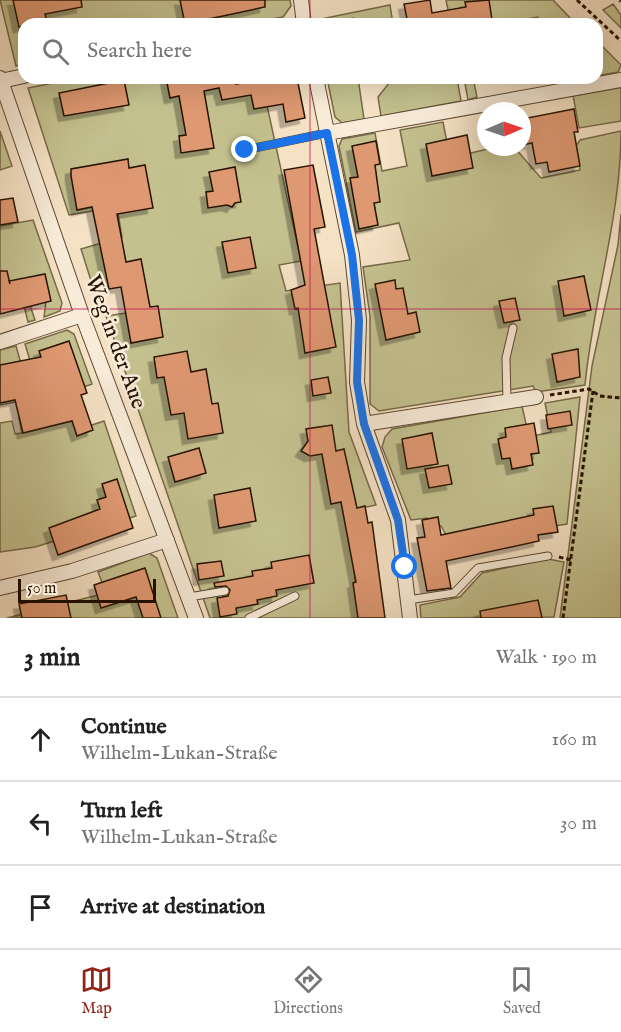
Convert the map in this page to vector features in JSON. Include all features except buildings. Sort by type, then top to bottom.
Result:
[{"type":"street","points":[[301,0],[301,18]]},
{"type":"street","points":[[0,79],[18,77]]},
{"type":"street","name":"Weg in der Aue","points":[[0,79],[82,315],[196,618]]},
{"type":"street","points":[[603,83],[621,80]]},
{"type":"street","points":[[317,84],[352,255],[359,320],[357,382],[364,424],[398,520],[410,618]]},
{"type":"street","points":[[327,133],[599,84]]},
{"type":"street","points":[[0,342],[82,315]]},
{"type":"street","points":[[364,424],[536,397]]},
{"type":"street","points":[[0,588],[72,571],[167,540]]},
{"type":"lane","points":[[245,150],[327,133]]},
{"type":"lane","points":[[507,402],[506,358],[513,328]]},
{"type":"lane","points":[[408,600],[454,593],[478,568],[548,555]]},
{"type":"lane","points":[[189,597],[225,591]]},
{"type":"lane","points":[[249,618],[295,596]]},
{"type":"path","points":[[577,0],[597,18]]},
{"type":"path","points":[[603,24],[621,40]]},
{"type":"path","points":[[536,397],[589,389],[600,396],[621,398]]},
{"type":"path","points":[[562,618],[593,391]]},
{"type":"shaded area","points":[[0,0],[290,0],[291,6],[283,17],[277,18],[18,18],[18,66],[16,66]]},
{"type":"shaded area","points":[[446,0],[553,0],[570,18],[538,17],[450,18]]},
{"type":"shaded area","points":[[613,4],[621,15],[621,28],[603,10]]},
{"type":"shaded area","points":[[390,5],[392,18],[354,18],[326,18]]},
{"type":"shaded area","points":[[603,47],[621,65],[618,72],[603,75]]},
{"type":"shaded area","points":[[48,84],[262,84],[301,261],[279,265],[286,291],[340,283],[349,432],[376,505],[348,511],[359,618],[210,618],[106,316],[146,310],[140,280],[94,290],[81,249],[122,237],[117,207],[69,215],[28,88]]},
{"type":"shaded area","points":[[328,84],[359,84],[364,119],[342,123],[335,117]]},
{"type":"shaded area","points":[[388,84],[458,84],[461,101],[381,116],[378,97]]},
{"type":"shaded area","points":[[465,84],[474,84],[477,97],[468,100]]},
{"type":"shaded area","points":[[621,86],[621,121],[579,128],[573,95]]},
{"type":"shaded area","points":[[443,122],[450,158],[477,152],[477,156],[522,156],[541,178],[580,170],[576,146],[580,140],[621,131],[620,163],[612,227],[585,385],[536,392],[533,386],[379,411],[370,404],[370,316],[363,267],[410,260],[399,223],[356,232],[339,146],[342,139],[375,133],[382,171],[407,166],[400,130]]},
{"type":"shaded area","points":[[0,131],[12,166],[0,170]]},
{"type":"shaded area","points":[[621,214],[621,618],[560,618],[592,366],[618,245]]},
{"type":"shaded area","points":[[33,220],[62,303],[60,311],[44,317],[46,301],[30,305],[35,320],[28,322],[24,306],[0,312],[0,226]]},
{"type":"shaded area","points":[[67,330],[74,334],[92,384],[69,392],[83,428],[104,421],[136,516],[35,547],[0,552],[0,423],[12,421],[15,434],[22,433],[19,418],[45,411],[25,344]]},
{"type":"shaded area","points":[[16,346],[31,399],[0,405],[0,350]]},
{"type":"shaded area","points":[[580,397],[567,524],[450,542],[441,526],[429,526],[427,518],[411,520],[382,447],[385,437],[392,429],[522,406],[529,437],[551,432],[545,403]]},
{"type":"shaded area","points":[[149,553],[157,558],[178,618],[7,618],[106,593],[98,572]]},
{"type":"shaded area","points":[[548,559],[564,562],[554,617],[421,618],[420,605],[460,597],[482,573]]},
{"type":"route","points":[[245,150],[327,133],[352,255],[359,320],[357,382],[364,424],[398,520],[405,567]]}]
